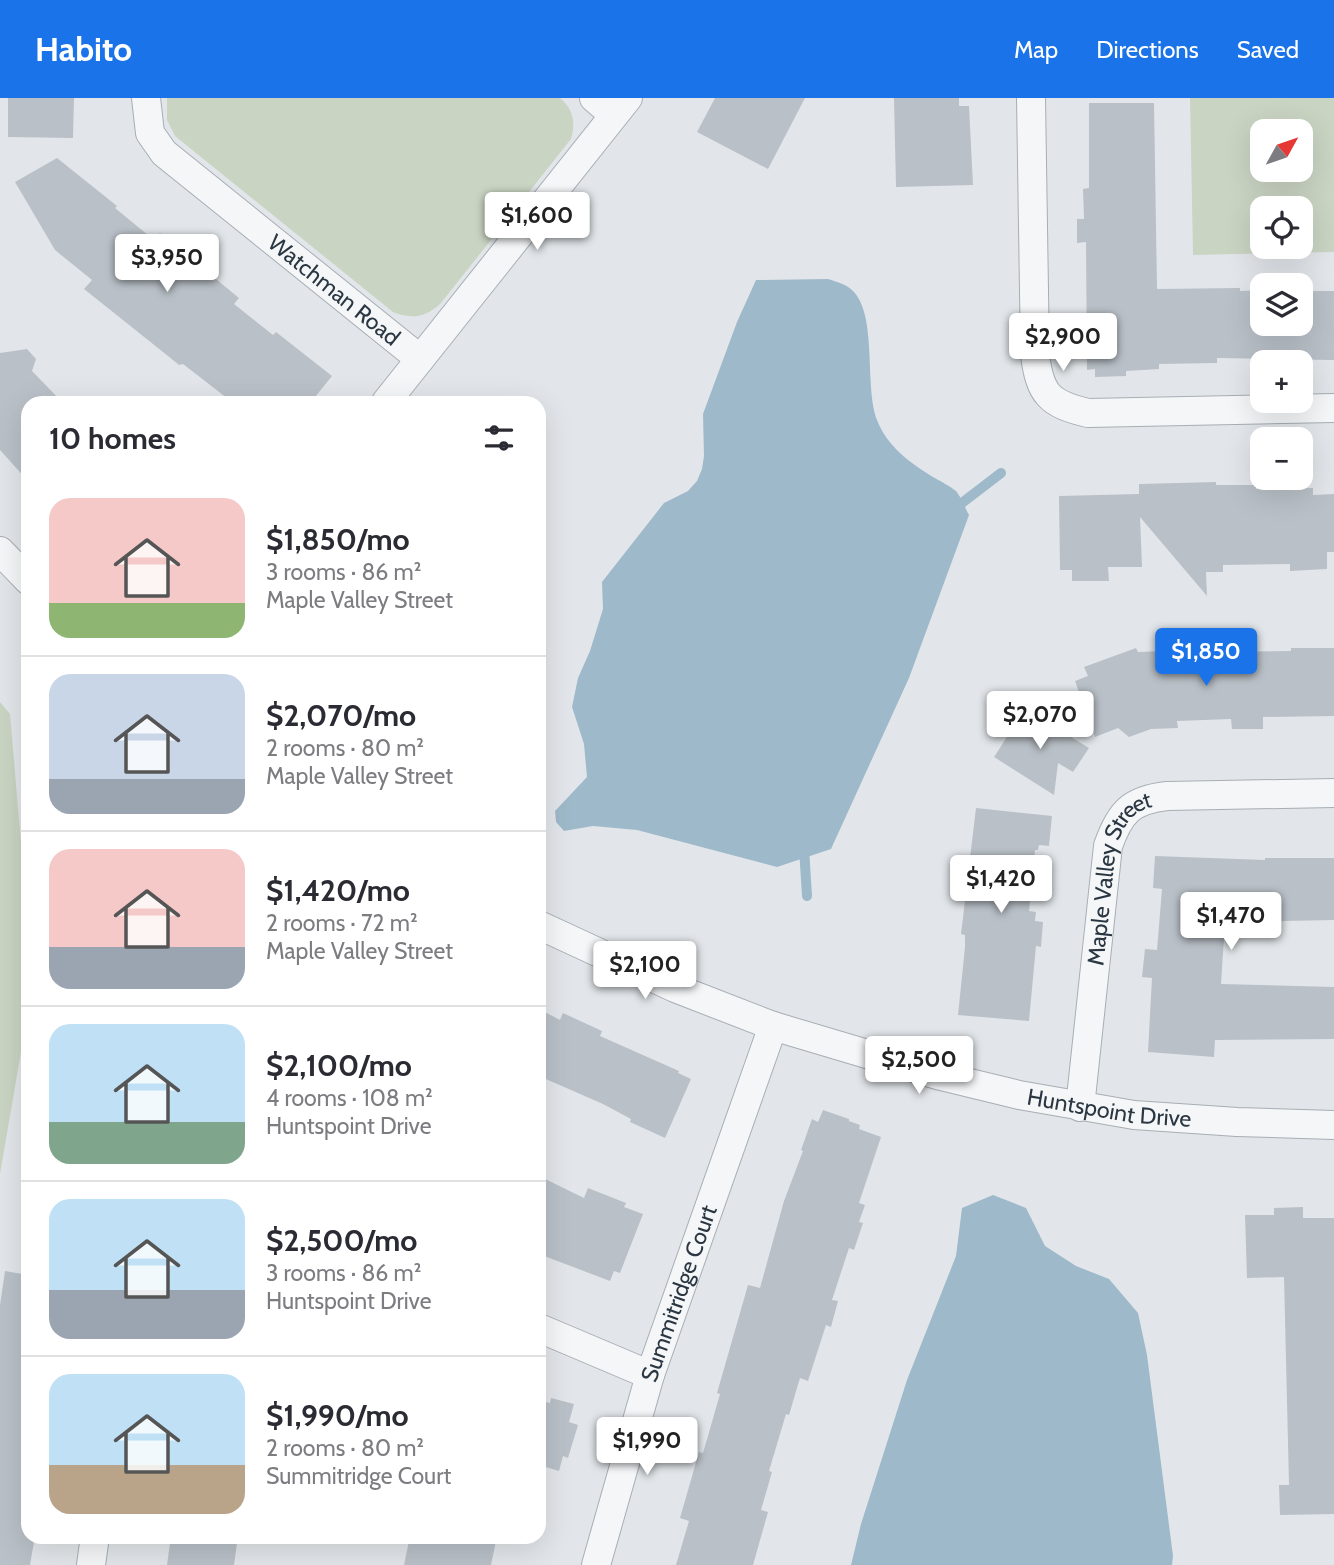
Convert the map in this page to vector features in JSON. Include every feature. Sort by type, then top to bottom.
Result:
[{"type":"street","name":"Watchman Road","points":[[146,98],[150,133],[164,153],[420,359]]},
{"type":"street","points":[[1031,98],[1035,355],[1038,381],[1052,399],[1070,409],[1088,413],[1334,408]]},
{"type":"street","name":"Watchman Road","points":[[391,396],[612,104]]},
{"type":"street","points":[[0,551],[21,573]]},
{"type":"street","name":"Maple Valley Street","points":[[1080,1107],[1108,846],[1115,825],[1128,808],[1146,799],[1167,796],[1334,793]]},
{"type":"street","name":"Huntspoint Drive","points":[[546,928],[675,988],[773,1026],[941,1076],[1080,1107],[1134,1115],[1224,1122],[1334,1125]]},
{"type":"street","name":"Summitridge Court","points":[[596,1565],[650,1375],[773,1026]]},
{"type":"street","points":[[546,1331],[650,1375]]},
{"type":"street","points":[[91,1565],[94,1544]]},
{"type":"green space","points":[[167,98],[560,98],[571,111],[573,127],[571,139],[441,303],[419,316],[407,316],[393,312],[175,136],[167,120]]},
{"type":"green space","points":[[1190,98],[1334,98],[1334,252],[1313,252],[1313,196],[1250,196],[1250,254],[1193,255]]},
{"type":"green space","points":[[0,702],[10,714],[21,842],[21,1052],[0,1174]]},
{"type":"water","points":[[828,279],[850,288],[860,301],[868,332],[873,405],[881,429],[893,446],[908,460],[956,491],[969,515],[909,678],[831,849],[777,867],[637,830],[593,826],[564,831],[556,822],[555,811],[587,777],[584,744],[572,707],[578,678],[603,609],[602,582],[664,503],[688,491],[697,481],[704,456],[703,414],[737,322],[756,280]]},
{"type":"water","points":[[993,1195],[1026,1208],[1045,1246],[1076,1266],[1109,1279],[1138,1313],[1147,1355],[1172,1565],[851,1565],[861,1524],[907,1380],[956,1256],[962,1208]]},
{"type":"building","points":[[8,98],[74,98],[73,138],[8,137]]},
{"type":"building","points":[[715,98],[805,98],[768,169],[697,132]]},
{"type":"building","points":[[894,98],[959,98],[959,106],[969,106],[973,185],[896,187]]},
{"type":"building","points":[[1089,103],[1154,103],[1157,289],[1240,288],[1240,291],[1250,291],[1250,336],[1313,336],[1313,291],[1334,291],[1334,360],[1313,360],[1313,350],[1250,350],[1250,359],[1217,358],[1217,363],[1159,364],[1159,369],[1126,371],[1126,376],[1095,377],[1095,369],[1087,370],[1086,242],[1077,243],[1077,219],[1084,219],[1083,189],[1089,188]]},
{"type":"building","points":[[57,158],[154,240],[160,233],[239,298],[234,304],[273,335],[276,332],[332,376],[316,396],[224,396],[183,364],[179,365],[84,289],[92,280],[55,250],[15,182]]},
{"type":"building","points":[[27,349],[36,359],[32,371],[56,396],[21,396],[21,473],[0,450],[0,353]]},
{"type":"building","points":[[1216,482],[1216,485],[1250,485],[1250,490],[1313,490],[1313,495],[1334,494],[1334,552],[1327,552],[1327,569],[1290,571],[1290,564],[1223,565],[1223,572],[1206,572],[1207,596],[1140,517],[1142,567],[1108,567],[1109,581],[1072,581],[1072,570],[1060,570],[1059,496],[1139,494],[1139,484]]},
{"type":"building","points":[[1136,648],[1138,652],[1222,649],[1222,652],[1334,648],[1334,716],[1263,717],[1263,729],[1232,729],[1231,719],[1177,721],[1178,728],[1151,729],[1129,737],[1118,728],[1095,737],[1075,681],[1088,676],[1084,667]]},
{"type":"building","points":[[1025,709],[1089,748],[1073,772],[1058,763],[1054,795],[994,757]]},
{"type":"building","points":[[976,808],[1052,816],[1049,846],[1039,845],[1038,850],[1035,850],[1029,911],[1036,912],[1035,921],[1043,922],[1041,947],[1036,946],[1029,1021],[958,1015],[965,947],[965,935],[961,934]]},
{"type":"building","points":[[1155,856],[1265,860],[1334,858],[1334,920],[1225,922],[1221,984],[1334,987],[1334,1039],[1215,1040],[1214,1057],[1148,1052],[1152,978],[1142,977],[1145,949],[1157,950],[1162,889],[1153,888]]},
{"type":"building","points":[[546,1013],[560,1020],[563,1013],[602,1031],[600,1036],[679,1071],[678,1073],[691,1079],[665,1138],[630,1122],[631,1119],[546,1079]]},
{"type":"building","points":[[823,1110],[849,1119],[860,1125],[859,1129],[881,1137],[859,1203],[865,1205],[859,1222],[863,1223],[854,1250],[849,1248],[832,1300],[838,1301],[831,1327],[826,1325],[808,1381],[800,1378],[789,1415],[786,1414],[769,1471],[772,1472],[761,1510],[768,1512],[753,1565],[676,1565],[689,1521],[680,1518],[699,1452],[703,1453],[748,1285],[760,1288],[784,1201],[803,1151],[801,1150],[812,1119],[818,1122]]},
{"type":"building","points":[[546,1179],[584,1198],[588,1188],[626,1203],[624,1207],[643,1214],[620,1273],[614,1271],[610,1281],[546,1257]]},
{"type":"building","points":[[1303,1207],[1303,1218],[1334,1218],[1334,1514],[1280,1515],[1279,1485],[1289,1485],[1284,1277],[1247,1278],[1245,1215],[1274,1215],[1274,1208]]},
{"type":"building","points":[[5,1271],[21,1274],[21,1544],[34,1544],[30,1565],[0,1565],[0,1305]]},
{"type":"building","points":[[551,1398],[574,1404],[569,1422],[578,1425],[568,1458],[563,1456],[559,1471],[546,1467],[546,1402],[550,1403]]},
{"type":"building","points":[[170,1544],[237,1544],[234,1565],[167,1565]]},
{"type":"building","points":[[408,1544],[495,1544],[491,1565],[404,1565]]},
{"type":"waterway","points":[[954,509],[1001,473]]},
{"type":"waterway","points":[[804,848],[807,896]]}]
